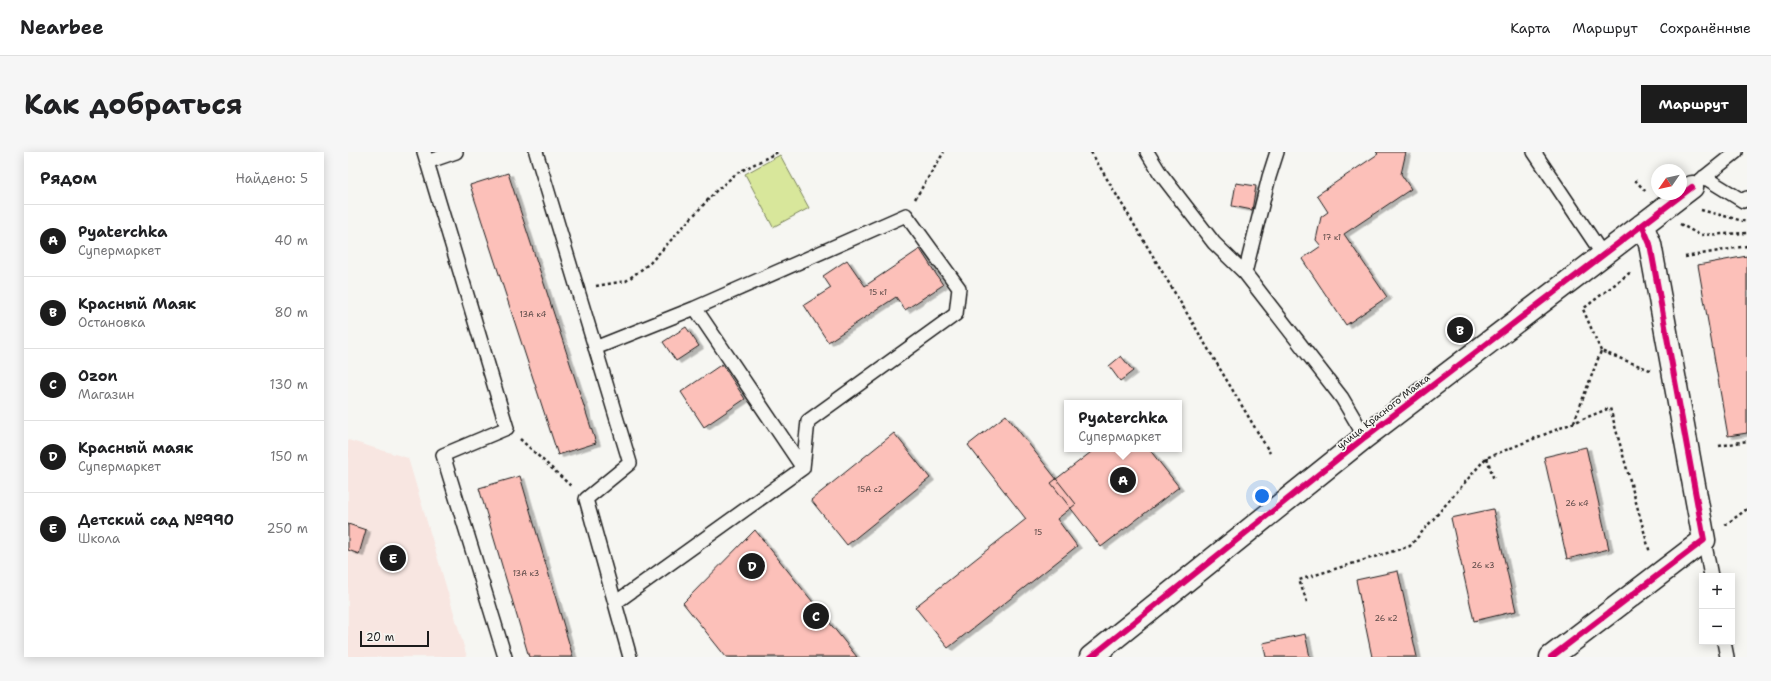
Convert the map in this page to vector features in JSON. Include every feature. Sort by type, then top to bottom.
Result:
[{"type":"street","name":"улица Красного Маяка","points":[[1091,657],[1365,437],[1698,182]]},
{"type":"street","points":[[1551,657],[1704,540],[1650,244],[1642,225]]},
{"type":"lane","points":[[456,152],[425,157],[508,428],[443,455],[505,657]]},
{"type":"lane","points":[[536,152],[630,463],[586,500],[630,657]]},
{"type":"lane","points":[[1147,152],[1160,172],[1214,243],[1245,273],[1342,398],[1365,437]]},
{"type":"lane","points":[[1245,273],[1269,177],[1277,152]]},
{"type":"lane","points":[[1534,152],[1603,255]]},
{"type":"lane","points":[[1736,152],[1698,182],[1743,201],[1747,198]]},
{"type":"lane","points":[[595,348],[695,308],[906,215],[959,288],[956,314],[808,421],[803,468],[615,603]]},
{"type":"lane","points":[[695,308],[803,468]]},
{"type":"lane","points":[[1704,540],[1710,573]]},
{"type":"lane","points":[[1725,645],[1727,657]]},
{"type":"path","points":[[578,290],[626,281],[650,263],[716,191],[737,173],[778,152]]},
{"type":"path","points":[[906,215],[944,152]]},
{"type":"path","points":[[1091,152],[1270,453]]},
{"type":"path","points":[[1696,208],[1747,222]]},
{"type":"path","points":[[1678,222],[1700,234],[1747,233]]},
{"type":"path","points":[[1685,257],[1747,246]]},
{"type":"path","points":[[1574,423],[1601,351],[1583,309],[1632,271]]},
{"type":"path","points":[[1601,351],[1674,379]]},
{"type":"path","points":[[1306,602],[1299,580],[1410,546],[1486,458],[1610,408],[1650,553]]},
{"type":"path","points":[[508,428],[586,500]]},
{"type":"path","points":[[1720,446],[1747,441]]},
{"type":"path","points":[[1486,458],[1494,480]]},
{"type":"shaded area","points":[[348,440],[408,458],[467,657],[348,657]]},
{"type":"green space","points":[[780,155],[809,208],[773,227],[745,174]]},
{"type":"building","points":[[1376,152],[1406,152],[1401,174],[1411,189],[1344,234],[1387,297],[1346,325],[1302,259],[1321,246],[1316,240],[1321,217],[1328,212],[1317,195],[1378,154]]},
{"type":"building","points":[[508,173],[596,443],[558,455],[470,185]]},
{"type":"building","points":[[1236,183],[1256,186],[1252,210],[1232,206]]},
{"type":"building","points":[[920,249],[943,285],[905,310],[896,297],[828,342],[804,305],[831,288],[823,276],[847,260],[865,286]]},
{"type":"building","points":[[1747,256],[1747,433],[1728,436],[1698,265]]},
{"type":"building","points":[[686,327],[699,346],[676,361],[663,342]]},
{"type":"building","points":[[1121,356],[1133,371],[1120,381],[1109,366]]},
{"type":"building","points":[[722,364],[745,399],[704,427],[681,392]]},
{"type":"building","points":[[1006,415],[1076,504],[1057,519],[1077,546],[948,648],[915,607],[1026,519],[968,445]]},
{"type":"building","points":[[894,433],[930,478],[847,545],[811,500]]},
{"type":"building","points":[[1586,447],[1609,549],[1567,559],[1544,457]]},
{"type":"building","points":[[1091,452],[1151,452],[1179,487],[1101,547],[1051,483]]},
{"type":"building","points":[[520,476],[573,657],[529,657],[479,488]]},
{"type":"building","points":[[1493,509],[1516,611],[1474,621],[1451,518]]},
{"type":"building","points":[[348,524],[366,530],[359,554],[348,550]]},
{"type":"building","points":[[755,530],[857,657],[726,657],[683,603]]},
{"type":"building","points":[[1398,571],[1417,657],[1372,657],[1356,580]]},
{"type":"building","points":[[1305,634],[1310,657],[1266,657],[1263,643]]},
{"type":"cycle path","points":[[1091,657],[1365,437],[1692,187]]},
{"type":"cycle path","points":[[1551,657],[1704,540],[1650,244],[1642,225]]},
{"type":"place","name":"Красный Маяк","points":[[1460,330]]},
{"type":"place","name":"Pyaterchka","points":[[1123,480]]},
{"type":"place","name":"Детский сад №990","points":[[393,558]]},
{"type":"place","name":"Красный маяк","points":[[752,566]]},
{"type":"place","name":"Ozon","points":[[816,616]]}]
